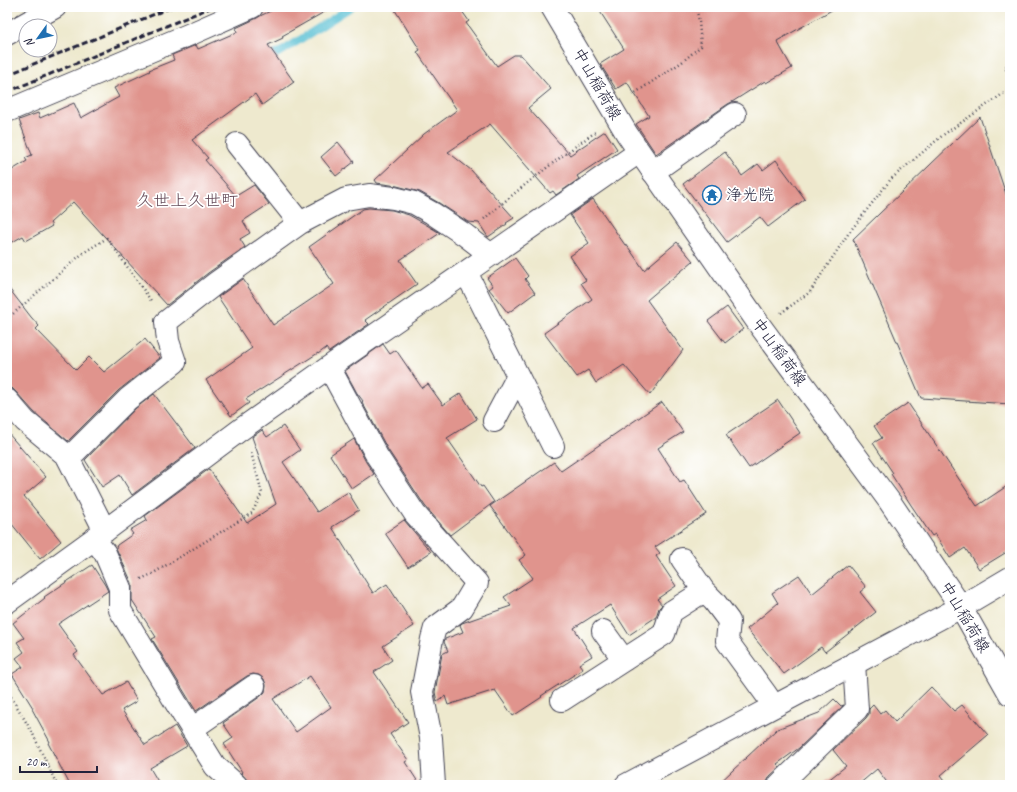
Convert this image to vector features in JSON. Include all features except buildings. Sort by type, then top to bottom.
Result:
[{"type":"street","points":[[7,34],[55,7]]},
{"type":"street","points":[[7,111],[193,34],[252,7]]},
{"type":"street","name":"中山稲荷線","points":[[552,7],[627,134],[761,327],[890,502],[961,607],[1010,694]]},
{"type":"street","points":[[653,172],[735,114]]},
{"type":"street","points":[[237,144],[300,223]]},
{"type":"street","points":[[7,602],[100,535],[240,430],[639,152]]},
{"type":"street","points":[[67,456],[75,452],[128,399],[175,362],[168,341],[166,322],[216,283],[300,223],[346,199],[369,195],[394,198],[414,203],[465,235],[491,255]]},
{"type":"street","points":[[466,272],[553,446]]},
{"type":"street","points":[[329,367],[377,456],[415,514],[477,583],[462,608],[435,628],[432,639],[422,692],[430,738],[434,785]]},
{"type":"street","points":[[494,421],[518,376]]},
{"type":"street","points":[[7,400],[25,421],[67,456],[120,588],[120,610],[215,766],[236,785]]},
{"type":"street","points":[[682,559],[728,622],[728,641],[774,706]]},
{"type":"street","points":[[626,785],[961,607],[1010,578]]},
{"type":"street","points":[[562,700],[664,634],[671,612],[704,591]]},
{"type":"street","points":[[602,631],[624,660]]},
{"type":"street","points":[[779,785],[856,709],[854,663]]},
{"type":"street","points":[[192,729],[254,686]]},
{"type":"path","points":[[465,235],[534,177],[577,145],[614,113],[701,46],[696,7]]},
{"type":"path","points":[[1010,64],[1005,67],[1008,74],[1010,73]]},
{"type":"path","points":[[761,327],[810,292],[848,234],[891,179],[943,135],[1010,89]]},
{"type":"path","points":[[7,319],[83,253],[107,238],[166,322]]},
{"type":"path","points":[[120,588],[152,574],[252,513],[262,493],[249,448],[240,430]]},
{"type":"path","points":[[7,690],[32,732],[57,785]]},
{"type":"waterway","points":[[266,59],[284,50],[351,7]]},
{"type":"railway","points":[[7,75],[172,7]]},
{"type":"railway","points":[[7,92],[212,7]]},
{"type":"place","name":"浄光院","points":[[712,195]]},
{"type":"district","name":"久世上久世町","points":[[187,200]]}]
